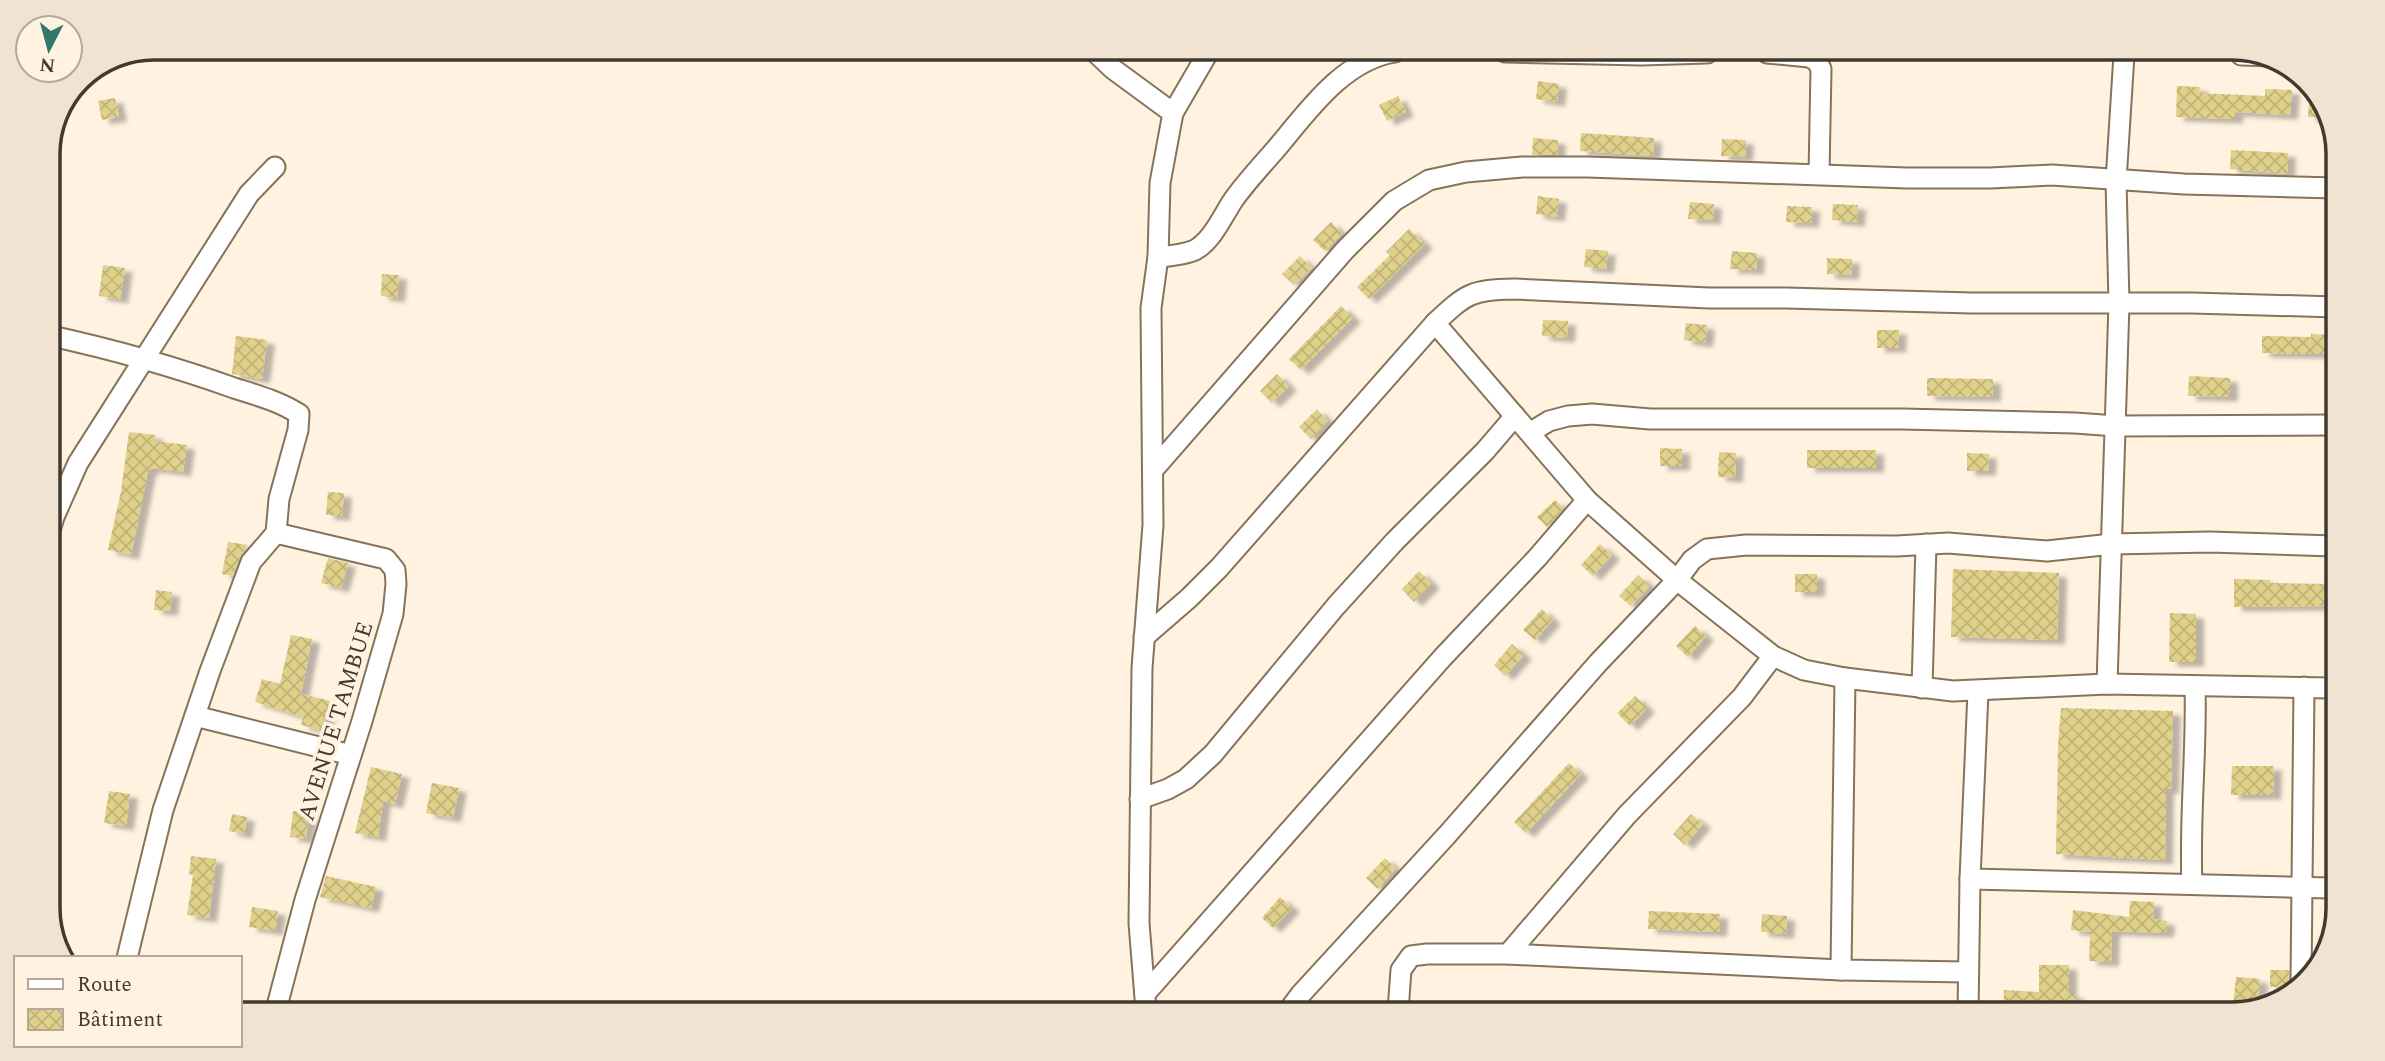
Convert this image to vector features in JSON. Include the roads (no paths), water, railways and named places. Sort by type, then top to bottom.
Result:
[{"type":"street","points":[[1104,60],[1173,113]]},
{"type":"street","points":[[1146,1002],[1139,923],[1144,637],[1153,525],[1149,332],[1157,257],[1160,183],[1173,113],[1204,60]]},
{"type":"street","points":[[1157,257],[1195,250],[1209,236],[1236,196],[1303,117],[1334,84],[1368,60]]},
{"type":"street","points":[[1815,60],[1821,69],[1819,174]]},
{"type":"street","points":[[2107,684],[2119,303],[2116,181],[2124,60]]},
{"type":"street","points":[[60,504],[78,463],[142,358],[249,194],[275,167]]},
{"type":"street","points":[[1153,470],[1345,250],[1394,201],[1429,180],[1466,172],[1522,167],[1949,178],[2052,175],[2116,181],[2325,188]]},
{"type":"street","points":[[1144,637],[1219,568],[1435,323],[1469,294],[1516,289],[1709,298],[2325,307]]},
{"type":"street","points":[[1435,323],[1587,500],[1677,580],[1773,656],[1804,670],[1922,688],[1978,692],[2034,686],[2107,684],[2326,688]]},
{"type":"street","points":[[60,338],[207,377],[286,405],[299,414],[298,430],[279,499],[276,533],[251,562],[195,716],[163,810],[127,956]]},
{"type":"street","points":[[1531,432],[1549,421],[1592,414],[1664,419],[1902,419],[2116,426],[2325,425]]},
{"type":"street","points":[[1140,799],[1186,779],[1213,754],[1336,606],[1395,541],[1485,451],[1515,416]]},
{"type":"street","points":[[1146,1002],[1434,667],[1587,500]]},
{"type":"street","name":"AVENUE TAMBUE","points":[[276,533],[386,559],[395,570],[396,584],[393,614],[305,900],[278,1002]]},
{"type":"street","points":[[1295,1002],[1598,663],[1707,549],[1948,542],[2047,551],[2112,544],[2210,542],[2326,546]]},
{"type":"street","points":[[1922,688],[1926,544]]},
{"type":"street","points":[[1508,954],[1628,815],[1742,697],[1773,656]]},
{"type":"street","points":[[1841,970],[1845,678]]},
{"type":"street","points":[[2192,884],[2191,810],[2196,724],[2195,686]]},
{"type":"street","points":[[2301,970],[2304,687]]},
{"type":"street","points":[[1968,1002],[1978,692]]},
{"type":"street","points":[[195,716],[351,754]]},
{"type":"street","points":[[1970,878],[2326,888]]},
{"type":"street","points":[[1399,1002],[1401,970],[1411,956],[1427,954],[1508,954],[1841,970],[1967,972]]}]
